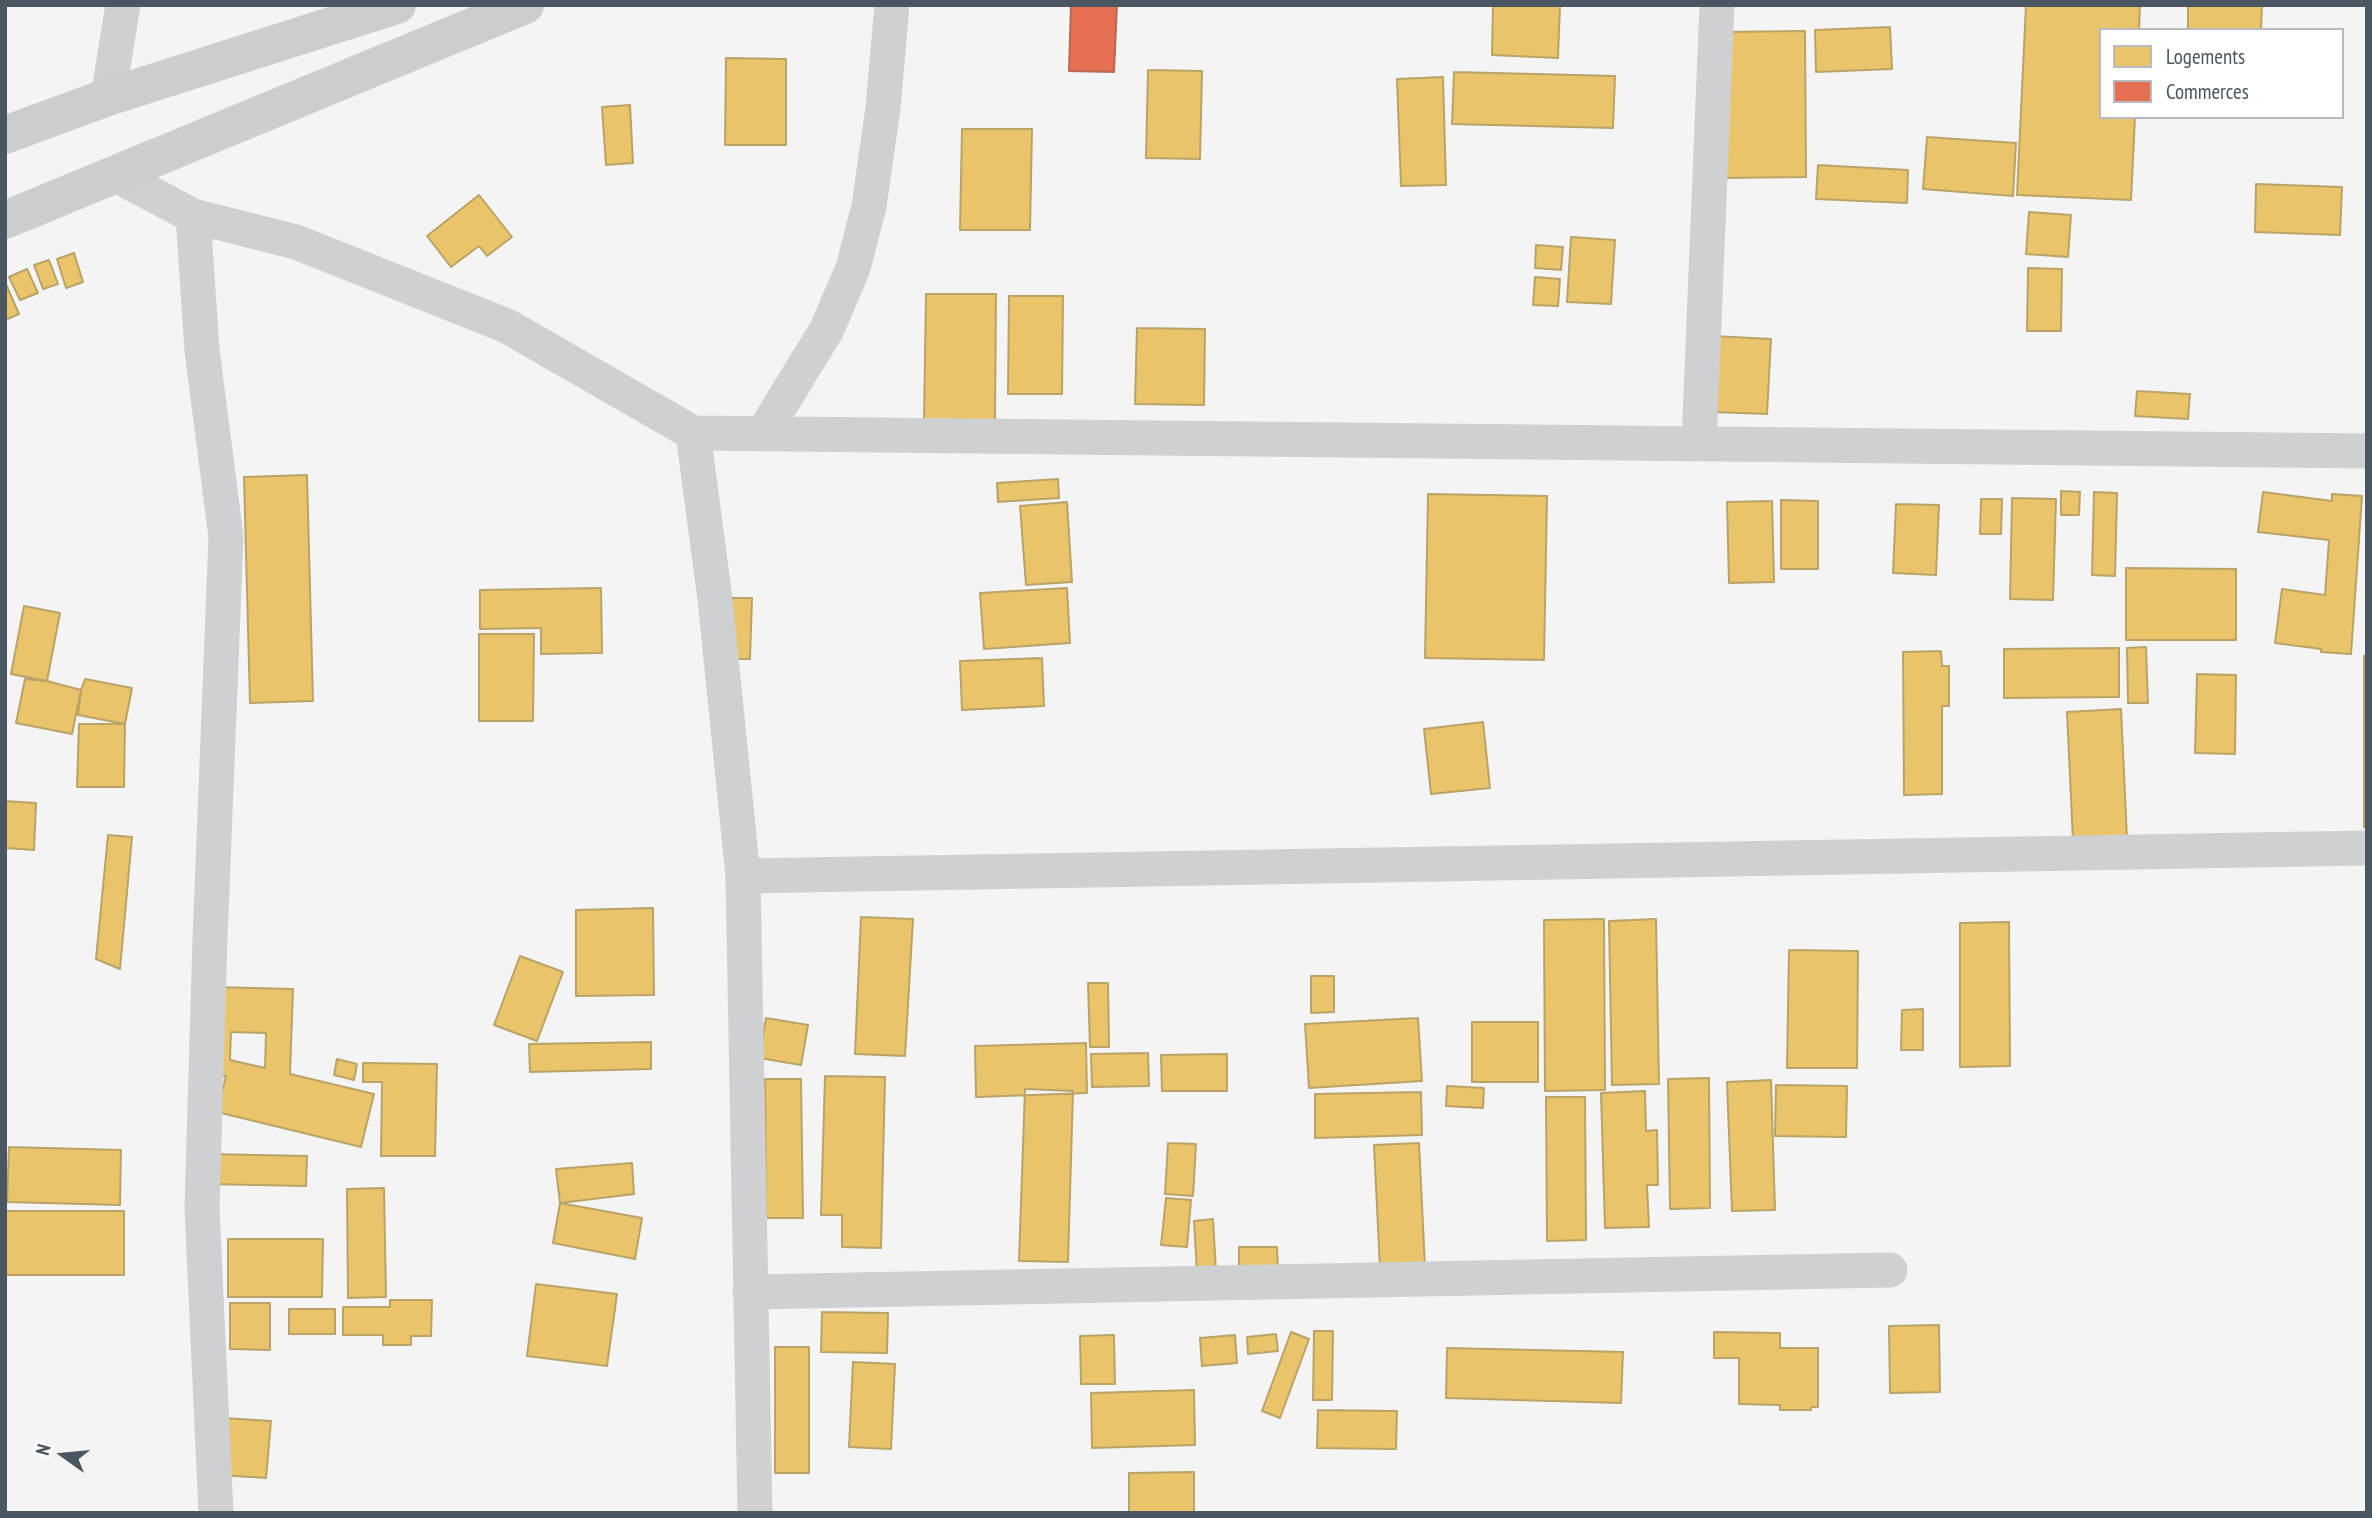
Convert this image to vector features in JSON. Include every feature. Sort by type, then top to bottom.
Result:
[{"type":"main road","points":[[5,135],[108,97],[397,5]]},
{"type":"main road","points":[[5,220],[525,5]]},
{"type":"street","points":[[108,97],[124,5]]},
{"type":"street","points":[[764,432],[827,329],[853,268],[869,206],[883,108],[892,5]]},
{"type":"street","points":[[1699,443],[1717,5]]},
{"type":"street","points":[[114,174],[194,216],[296,242],[507,327],[693,433],[2367,452]]},
{"type":"street","points":[[194,216],[202,350],[226,537],[202,1208],[216,1513]]},
{"type":"street","points":[[693,433],[715,599],[743,876],[755,1513]]},
{"type":"street","points":[[743,876],[2367,848]]},
{"type":"street","points":[[750,1292],[1890,1270]]},
{"type":"building: Logements","points":[[1493,5],[1560,5],[1558,58],[1492,55]]},
{"type":"building: Logements","points":[[2026,5],[2140,5],[2139,28],[2099,28],[2099,119],[2135,119],[2131,200],[2017,195]]},
{"type":"building: Logements","points":[[2188,5],[2262,5],[2261,28],[2188,28]]},
{"type":"building: Logements","points":[[1890,27],[1892,69],[1816,72],[1815,30]]},
{"type":"building: Logements","points":[[1805,31],[1806,177],[1723,178],[1722,32]]},
{"type":"building: Logements","points":[[726,58],[786,59],[786,145],[725,145]]},
{"type":"building: Logements","points":[[1148,70],[1202,71],[1200,159],[1146,158]]},
{"type":"building: Logements","points":[[1454,72],[1615,76],[1613,128],[1452,124]]},
{"type":"building: Logements","points":[[1443,77],[1446,185],[1401,186],[1397,79]]},
{"type":"building: Logements","points":[[630,105],[633,163],[606,165],[602,107]]},
{"type":"building: Logements","points":[[962,129],[1032,129],[1030,230],[960,230]]},
{"type":"building: Logements","points":[[1927,137],[2016,143],[2013,196],[1923,189]]},
{"type":"building: Logements","points":[[1818,165],[1908,170],[1907,203],[1816,199]]},
{"type":"building: Logements","points":[[2256,184],[2342,187],[2340,235],[2255,232]]},
{"type":"building: Logements","points":[[479,195],[512,237],[487,256],[479,246],[451,267],[427,236]]},
{"type":"building: Logements","points":[[2029,212],[2071,215],[2068,257],[2026,254]]},
{"type":"building: Logements","points":[[1571,237],[1615,240],[1611,304],[1567,302]]},
{"type":"building: Logements","points":[[1536,245],[1563,247],[1561,270],[1535,268]]},
{"type":"building: Logements","points":[[74,253],[83,282],[66,288],[57,259]]},
{"type":"building: Logements","points":[[49,260],[58,284],[43,289],[34,265]]},
{"type":"building: Logements","points":[[2028,268],[2062,269],[2061,331],[2027,331]]},
{"type":"building: Logements","points":[[27,269],[38,293],[20,300],[9,277]]},
{"type":"building: Logements","points":[[1535,277],[1560,279],[1558,306],[1533,305]]},
{"type":"building: Logements","points":[[5,282],[19,314],[5,320]]},
{"type":"building: Logements","points":[[926,294],[996,294],[995,421],[924,420]]},
{"type":"building: Logements","points":[[1009,296],[1063,296],[1062,394],[1008,394]]},
{"type":"building: Logements","points":[[1137,328],[1205,329],[1204,405],[1135,404]]},
{"type":"building: Logements","points":[[1714,336],[1771,339],[1767,414],[1711,412]]},
{"type":"building: Logements","points":[[2137,391],[2190,394],[2188,419],[2135,416]]},
{"type":"building: Logements","points":[[307,475],[313,701],[250,703],[244,477]]},
{"type":"building: Logements","points":[[1058,479],[1059,498],[998,502],[997,483]]},
{"type":"building: Logements","points":[[2061,491],[2080,492],[2079,515],[2061,515]]},
{"type":"building: Logements","points":[[2094,492],[2117,493],[2115,576],[2092,575]]},
{"type":"building: Logements","points":[[2263,492],[2332,501],[2332,494],[2362,496],[2351,654],[2321,652],[2321,649],[2275,643],[2282,589],[2325,595],[2329,540],[2258,532]]},
{"type":"building: Logements","points":[[1428,494],[1547,496],[1544,660],[1425,658]]},
{"type":"building: Logements","points":[[2012,498],[2056,499],[2053,600],[2010,599]]},
{"type":"building: Logements","points":[[1981,499],[2002,499],[2001,534],[1980,534]]},
{"type":"building: Logements","points":[[1781,500],[1818,501],[1818,569],[1781,569]]},
{"type":"building: Logements","points":[[1772,501],[1774,582],[1729,583],[1727,502]]},
{"type":"building: Logements","points":[[1067,502],[1072,582],[1026,585],[1020,506]]},
{"type":"building: Logements","points":[[1896,504],[1939,505],[1936,575],[1893,573]]},
{"type":"building: Logements","points":[[2126,568],[2236,569],[2236,640],[2126,640]]},
{"type":"building: Logements","points":[[601,588],[602,653],[541,654],[541,628],[480,629],[480,590]]},
{"type":"building: Logements","points":[[1067,588],[1070,643],[984,649],[980,593]]},
{"type":"building: Logements","points":[[732,598],[752,598],[750,659],[730,659]]},
{"type":"building: Logements","points":[[24,606],[60,613],[47,681],[11,674]]},
{"type":"building: Logements","points":[[479,634],[534,634],[533,721],[479,721]]},
{"type":"building: Logements","points":[[2146,647],[2148,703],[2128,703],[2127,648]]},
{"type":"building: Logements","points":[[2119,648],[2119,697],[2004,698],[2004,649]]},
{"type":"building: Logements","points":[[1941,651],[1942,666],[1949,666],[1949,706],[1942,706],[1942,794],[1904,795],[1903,652]]},
{"type":"building: Logements","points":[[2364,656],[2367,656],[2367,827],[2364,827]]},
{"type":"building: Logements","points":[[1042,658],[1044,706],[962,710],[960,661]]},
{"type":"building: Logements","points":[[2197,674],[2236,675],[2235,754],[2195,753]]},
{"type":"building: Logements","points":[[25,679],[47,681],[81,690],[72,734],[16,723]]},
{"type":"building: Logements","points":[[85,679],[132,688],[125,724],[78,715]]},
{"type":"building: Logements","points":[[2121,709],[2127,838],[2073,841],[2067,712]]},
{"type":"building: Logements","points":[[1483,722],[1490,788],[1431,794],[1424,729]]},
{"type":"building: Logements","points":[[79,724],[125,724],[124,787],[77,787]]},
{"type":"building: Logements","points":[[5,801],[36,803],[34,850],[5,848]]},
{"type":"building: Logements","points":[[108,835],[132,837],[120,969],[96,959]]},
{"type":"building: Logements","points":[[653,908],[654,995],[576,996],[576,910]]},
{"type":"building: Logements","points":[[861,917],[913,919],[905,1056],[855,1054]]},
{"type":"building: Logements","points":[[1604,919],[1605,1090],[1545,1091],[1544,920]]},
{"type":"building: Logements","points":[[1656,919],[1659,1084],[1612,1085],[1609,921]]},
{"type":"building: Logements","points":[[2009,922],[2010,1066],[1960,1067],[1960,923]]},
{"type":"building: Logements","points":[[1789,950],[1858,951],[1857,1068],[1787,1068]]},
{"type":"building: Logements","points":[[520,956],[563,972],[537,1041],[494,1025]]},
{"type":"building: Logements","points":[[1311,976],[1334,976],[1334,1012],[1311,1013]]},
{"type":"building: Logements","points":[[1088,983],[1108,983],[1109,1047],[1090,1047]]},
{"type":"building: Logements","points":[[212,987],[293,989],[290,1074],[374,1094],[361,1147],[217,1112],[226,1076],[210,1075]],"holes":[[[231,1032],[266,1033],[265,1068],[230,1060]]]},
{"type":"building: Logements","points":[[1923,1009],[1923,1050],[1901,1050],[1902,1010]]},
{"type":"building: Logements","points":[[766,1018],[808,1025],[801,1065],[759,1058]]},
{"type":"building: Logements","points":[[1418,1018],[1422,1081],[1309,1088],[1305,1024]]},
{"type":"building: Logements","points":[[1472,1022],[1538,1022],[1538,1082],[1472,1082]]},
{"type":"building: Logements","points":[[651,1042],[651,1069],[530,1072],[529,1044]]},
{"type":"building: Logements","points":[[1086,1043],[1087,1093],[976,1097],[975,1046]]},
{"type":"building: Logements","points":[[1148,1053],[1149,1086],[1092,1087],[1091,1054]]},
{"type":"building: Logements","points":[[1227,1054],[1227,1091],[1162,1091],[1161,1055]]},
{"type":"building: Logements","points":[[337,1059],[357,1064],[354,1080],[334,1075]]},
{"type":"building: Logements","points":[[363,1063],[437,1064],[435,1156],[381,1156],[382,1082],[363,1082]]},
{"type":"building: Logements","points":[[825,1076],[885,1077],[881,1248],[842,1247],[842,1215],[821,1215]]},
{"type":"building: Logements","points":[[1709,1078],[1710,1208],[1670,1209],[1668,1079]]},
{"type":"building: Logements","points":[[765,1079],[801,1079],[803,1218],[766,1218]]},
{"type":"building: Logements","points":[[1771,1080],[1775,1210],[1732,1211],[1727,1082]]},
{"type":"building: Logements","points":[[1776,1085],[1847,1086],[1846,1137],[1775,1136]]},
{"type":"building: Logements","points":[[1447,1086],[1484,1088],[1483,1108],[1446,1106]]},
{"type":"building: Logements","points":[[1025,1089],[1073,1091],[1068,1262],[1019,1261]]},
{"type":"building: Logements","points":[[1645,1091],[1646,1131],[1657,1130],[1658,1185],[1647,1185],[1649,1227],[1605,1228],[1601,1093]]},
{"type":"building: Logements","points":[[1421,1092],[1422,1135],[1315,1138],[1315,1094]]},
{"type":"building: Logements","points":[[1546,1097],[1585,1097],[1586,1240],[1547,1241]]},
{"type":"building: Logements","points":[[1168,1143],[1196,1144],[1193,1196],[1165,1194]]},
{"type":"building: Logements","points":[[1419,1143],[1425,1267],[1380,1269],[1374,1145]]},
{"type":"building: Logements","points":[[9,1147],[121,1150],[120,1205],[7,1202]]},
{"type":"building: Logements","points":[[208,1154],[307,1156],[306,1186],[207,1184]]},
{"type":"building: Logements","points":[[632,1163],[634,1194],[560,1203],[556,1169]]},
{"type":"building: Logements","points":[[384,1188],[386,1297],[348,1298],[347,1189]]},
{"type":"building: Logements","points":[[1166,1198],[1191,1200],[1187,1247],[1161,1245]]},
{"type":"building: Logements","points":[[560,1203],[642,1218],[635,1259],[553,1243]]},
{"type":"building: Logements","points":[[5,1211],[124,1211],[124,1275],[5,1275]]},
{"type":"building: Logements","points":[[1213,1219],[1216,1272],[1197,1273],[1194,1221]]},
{"type":"building: Logements","points":[[228,1239],[323,1239],[322,1297],[228,1297]]},
{"type":"building: Logements","points":[[1239,1247],[1277,1247],[1278,1271],[1239,1270]]},
{"type":"building: Logements","points":[[536,1284],[617,1294],[607,1366],[527,1356]]},
{"type":"building: Logements","points":[[390,1300],[432,1300],[431,1336],[411,1336],[411,1345],[383,1345],[383,1335],[343,1335],[343,1307],[390,1307]]},
{"type":"building: Logements","points":[[230,1303],[270,1303],[270,1350],[230,1349]]},
{"type":"building: Logements","points":[[289,1309],[335,1309],[335,1334],[289,1334]]},
{"type":"building: Logements","points":[[822,1312],[888,1313],[887,1353],[821,1352]]},
{"type":"building: Logements","points":[[1939,1325],[1940,1392],[1890,1393],[1889,1326]]},
{"type":"building: Logements","points":[[1314,1331],[1333,1331],[1332,1400],[1313,1400]]},
{"type":"building: Logements","points":[[1291,1332],[1309,1339],[1280,1418],[1262,1411]]},
{"type":"building: Logements","points":[[1714,1332],[1780,1333],[1780,1348],[1818,1348],[1818,1407],[1811,1407],[1811,1410],[1780,1410],[1780,1405],[1739,1404],[1739,1358],[1714,1358]]},
{"type":"building: Logements","points":[[1276,1334],[1278,1351],[1248,1354],[1247,1337]]},
{"type":"building: Logements","points":[[1114,1335],[1115,1384],[1081,1384],[1080,1336]]},
{"type":"building: Logements","points":[[1235,1335],[1237,1363],[1202,1366],[1200,1338]]},
{"type":"building: Logements","points":[[775,1347],[809,1347],[809,1473],[775,1473]]},
{"type":"building: Logements","points":[[1447,1348],[1623,1352],[1621,1403],[1446,1398]]},
{"type":"building: Logements","points":[[853,1362],[895,1364],[891,1449],[849,1447]]},
{"type":"building: Logements","points":[[1194,1390],[1195,1445],[1092,1448],[1091,1393]]},
{"type":"building: Logements","points":[[1318,1410],[1397,1411],[1396,1449],[1317,1448]]},
{"type":"building: Logements","points":[[224,1418],[271,1421],[266,1478],[219,1475]]},
{"type":"building: Logements","points":[[1194,1472],[1194,1513],[1129,1513],[1129,1473]]},
{"type":"building: Commerces","points":[[1071,5],[1117,5],[1114,72],[1069,71]]}]
